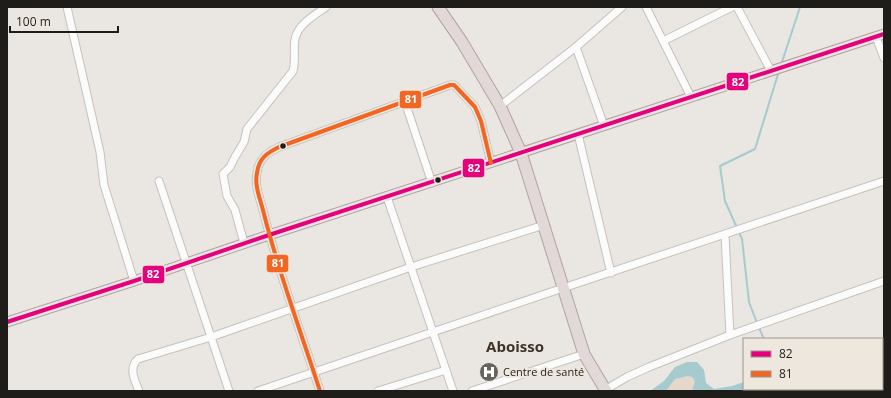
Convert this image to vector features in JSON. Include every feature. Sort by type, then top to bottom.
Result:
[{"type":"highway","points":[[438,7],[466,49],[500,106],[521,153],[584,354],[605,390]]},
{"type":"main road","points":[[7,322],[880,35]]},
{"type":"street","points":[[67,7],[100,152],[104,185],[134,281]]},
{"type":"street","points":[[244,243],[235,210],[227,196],[223,174],[230,167],[234,157],[244,142],[247,129],[293,71],[295,39],[298,32],[307,20],[326,7]]},
{"type":"street","points":[[500,106],[576,47],[622,7]]},
{"type":"street","points":[[646,7],[691,98]]},
{"type":"street","points":[[663,41],[732,7]]},
{"type":"street","points":[[737,7],[771,71]]},
{"type":"street","points":[[880,35],[884,58]]},
{"type":"street","points":[[576,47],[604,126]]},
{"type":"street","points":[[320,391],[269,235],[257,187],[256,173],[260,162],[267,152],[450,85],[454,85],[475,107],[491,163]]},
{"type":"street","points":[[405,102],[432,183]]},
{"type":"street","points":[[578,134],[611,273]]},
{"type":"street","points":[[158,181],[229,391]]},
{"type":"street","points":[[258,391],[884,181]]},
{"type":"street","points":[[387,197],[453,391]]},
{"type":"street","points":[[139,391],[133,370],[133,366],[138,359],[211,337],[411,268],[544,225]]},
{"type":"street","points":[[725,235],[730,335]]},
{"type":"street","points":[[605,390],[649,367],[730,335],[884,281]]},
{"type":"street","points":[[472,391],[584,354]]},
{"type":"street","points":[[378,391],[446,370]]},
{"type":"shaded area","points":[[688,376],[692,377],[695,381],[692,391],[666,391],[675,379]]},
{"type":"water","points":[[884,348],[884,391],[775,391],[883,390]]},
{"type":"water","points":[[687,362],[697,362],[704,370],[706,383],[714,389],[743,382],[743,390],[756,390],[692,391],[695,381],[692,377],[688,376],[675,379],[666,391],[650,391],[664,381],[675,367]]},
{"type":"waterway","points":[[781,65],[800,7]]},
{"type":"waterway","points":[[757,323],[749,302],[742,239],[725,201],[720,166],[755,149],[779,71]]},
{"type":"waterway","points":[[759,328],[764,338]]},
{"type":"transit line","name":"82","points":[[7,322],[884,34]]},
{"type":"transit line","name":"81","points":[[320,391],[283,281],[258,194],[256,178],[258,168],[264,157],[279,147],[450,85],[454,85],[475,107],[481,121],[491,163]]},
{"type":"place","name":"Centre de santé","points":[[489,372]]},
{"type":"district","name":"Aboisso","points":[[515,347]]}]
